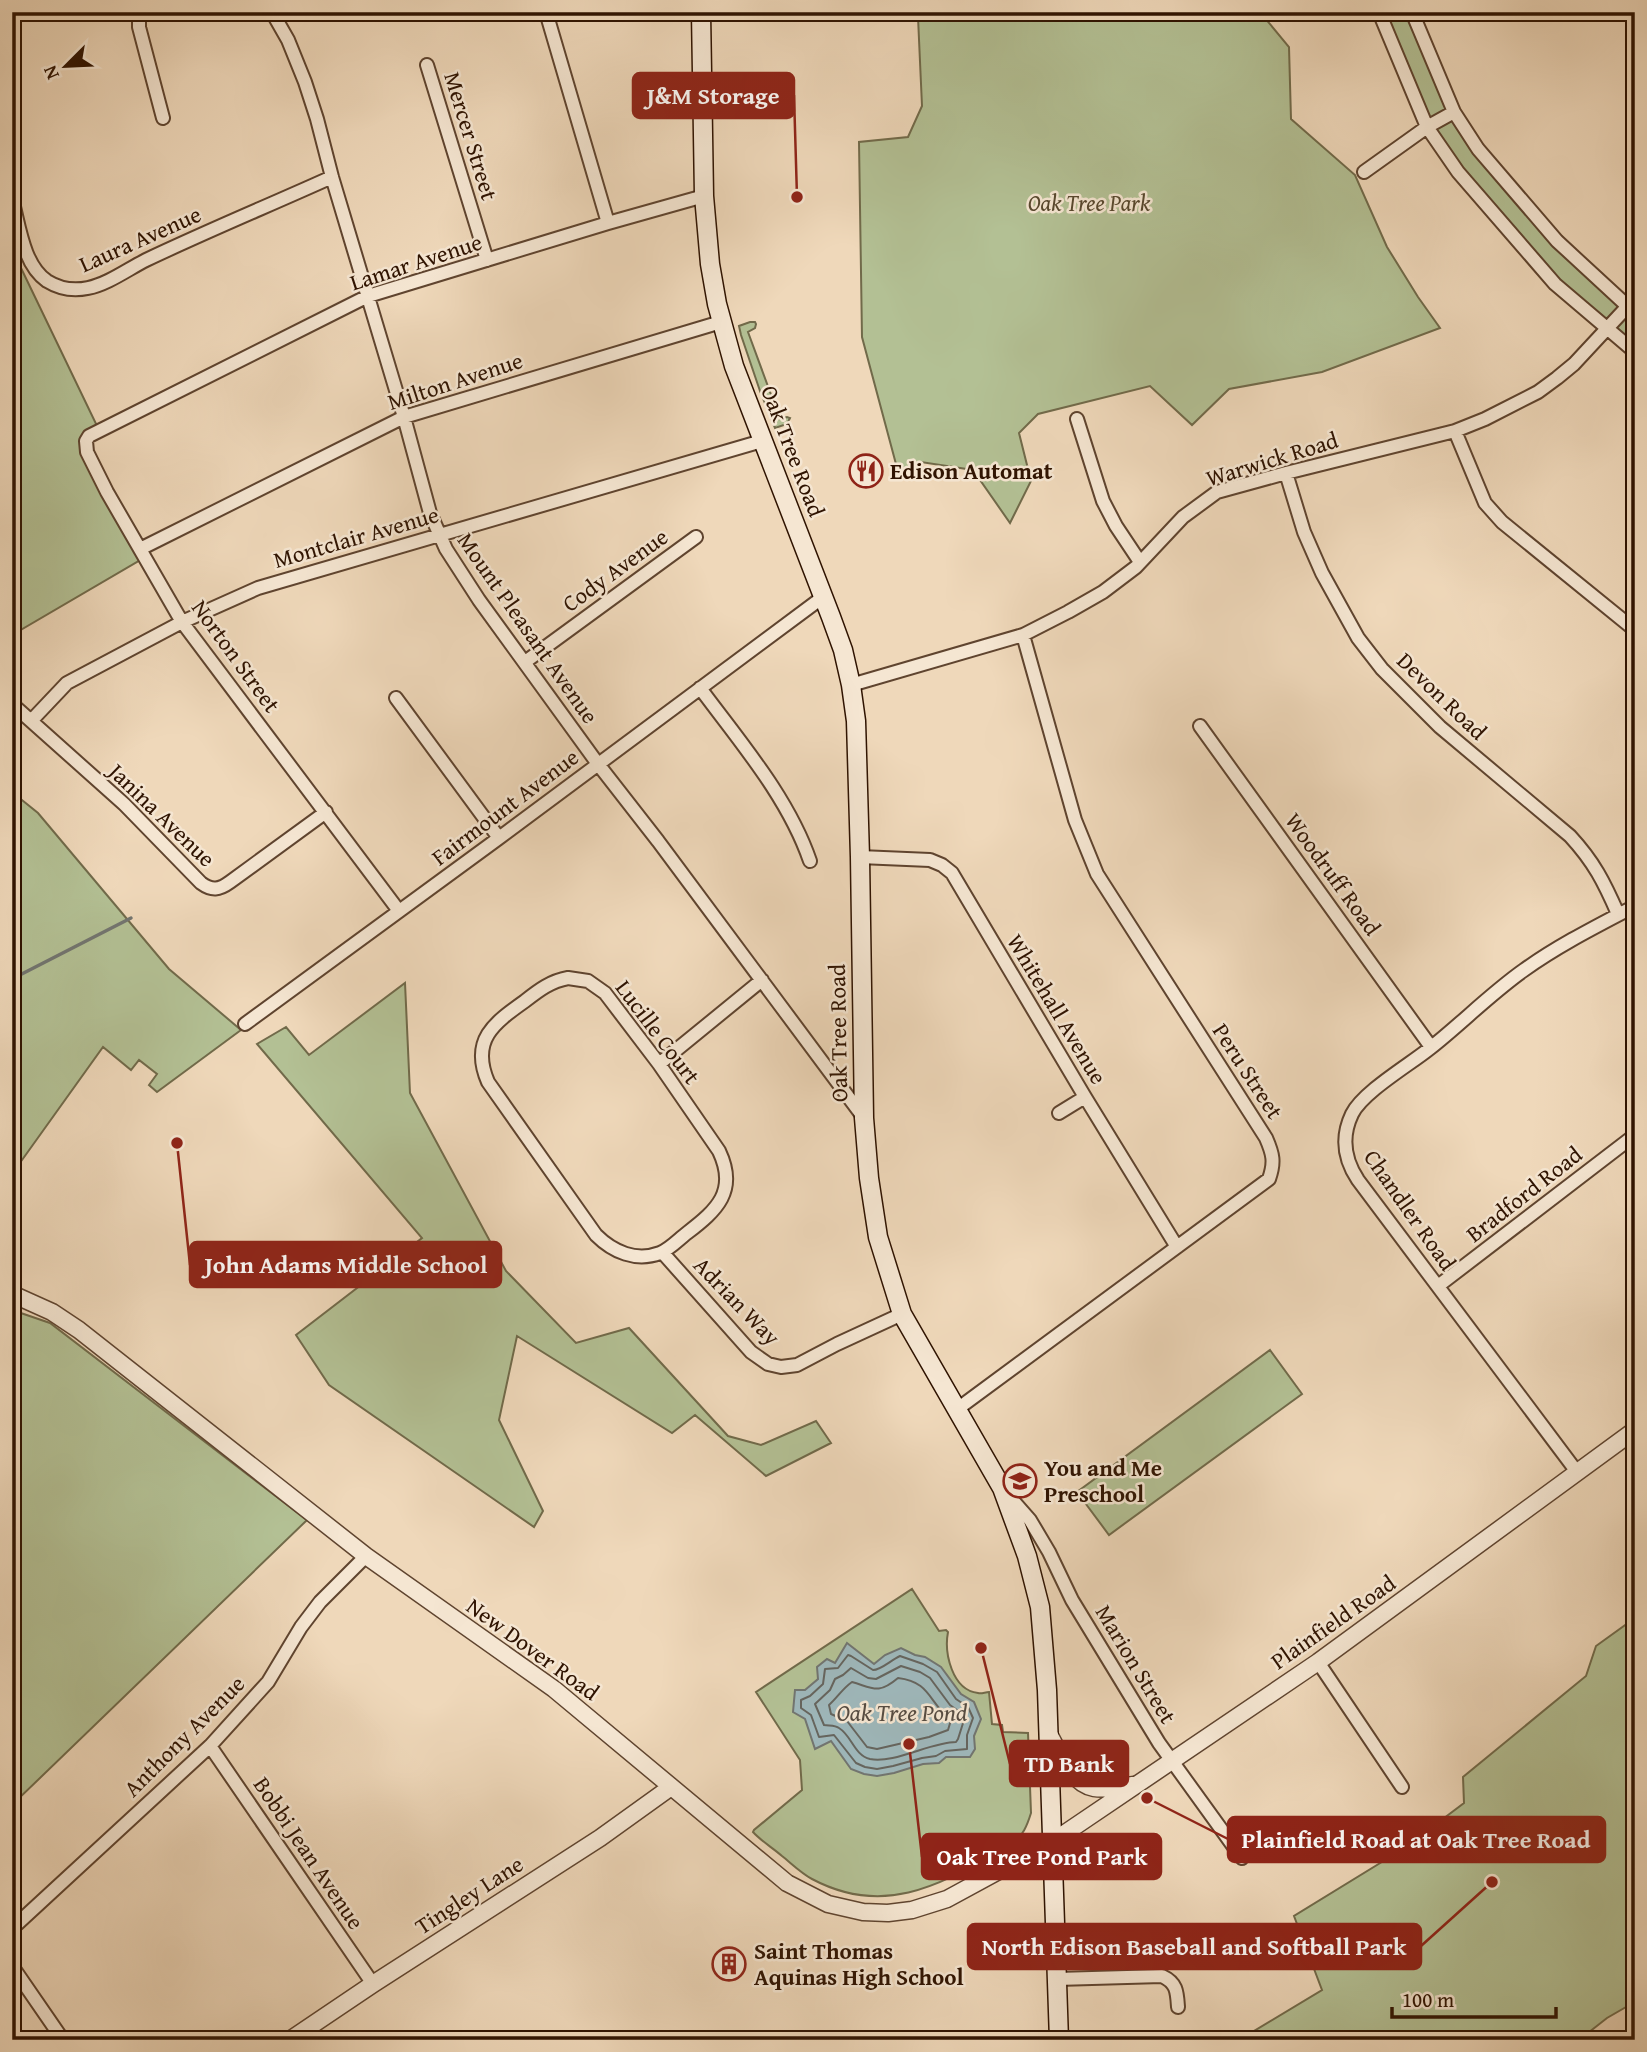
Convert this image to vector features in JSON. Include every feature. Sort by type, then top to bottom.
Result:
[{"type":"main road","name":"Oak Tree Road","points":[[701,12],[704,196],[710,264],[721,322],[734,366],[843,650],[851,685],[856,721],[864,1118],[878,1237],[902,1314],[1002,1488],[1027,1556],[1040,1607],[1049,1734],[1059,2040]]},
{"type":"street","points":[[139,12],[139,27],[163,118]]},
{"type":"street","name":"Mount Pleasant Avenue","points":[[272,12],[288,40],[317,119],[438,535],[480,600],[598,764],[864,1118]]},
{"type":"street","points":[[546,12],[608,223]]},
{"type":"street","points":[[1379,12],[1427,127],[1458,172],[1555,284],[1635,352]]},
{"type":"street","points":[[1412,12],[1454,112],[1478,149],[1557,241],[1631,310]]},
{"type":"street","name":"Mercer Street","points":[[427,65],[487,260]]},
{"type":"street","points":[[1364,172],[1427,127],[1454,112]]},
{"type":"street","name":"Laura Avenue","points":[[12,199],[25,247],[40,274],[58,286],[80,290],[92,288],[146,260],[332,177]]},
{"type":"street","name":"Lamar Avenue","points":[[117,422],[368,296],[704,196]]},
{"type":"street","name":"Warwick Road","points":[[851,685],[1023,635],[1103,592],[1140,562],[1183,517],[1217,492],[1455,431],[1485,419],[1538,392],[1574,364],[1607,329],[1631,310]]},
{"type":"street","name":"Milton Avenue","points":[[139,550],[404,416],[721,322]]},
{"type":"street","points":[[1077,419],[1103,501],[1140,562]]},
{"type":"street","name":"Norton Street","points":[[117,422],[89,436],[86,441],[87,452],[139,550],[182,622],[399,911]]},
{"type":"street","points":[[1455,431],[1485,503],[1502,522],[1635,630]]},
{"type":"street","name":"Montclair Avenue","points":[[31,721],[67,683],[182,622],[258,588],[762,441]]},
{"type":"street","name":"Devon Road","points":[[1286,473],[1304,532],[1322,573],[1358,638],[1382,669],[1440,727],[1570,836],[1589,856],[1618,914]]},
{"type":"street","name":"Cody Avenue","points":[[525,662],[696,537]]},
{"type":"street","name":"Fairmount Avenue","points":[[245,1024],[823,597]]},
{"type":"street","name":"Peru Street","points":[[957,1410],[1269,1179],[1273,1168],[1272,1153],[1266,1138],[1097,874],[1076,820],[1023,635]]},
{"type":"street","points":[[700,688],[788,808],[802,835],[810,861]]},
{"type":"street","points":[[396,698],[499,838]]},
{"type":"street","name":"Janina Avenue","points":[[12,704],[124,804],[201,883],[212,890],[230,883],[326,812]]},
{"type":"street","name":"Woodruff Road","points":[[1200,726],[1432,1047]]},
{"type":"street","name":"Whitehall Avenue","points":[[860,857],[930,860],[952,873],[1177,1247]]},
{"type":"street","name":"Chandler Road","points":[[1577,1472],[1358,1180],[1350,1168],[1345,1151],[1346,1135],[1360,1101],[1432,1047],[1521,972],[1554,950],[1635,906]]},
{"type":"street","name":"Lucille Court","points":[[568,978],[579,979],[597,986],[605,993],[659,1064],[724,1161],[726,1182],[720,1203],[714,1211],[662,1252],[645,1256],[627,1255],[605,1244],[488,1082],[482,1052],[488,1033],[497,1021],[549,984],[568,978]]},
{"type":"street","points":[[659,1064],[762,980]]},
{"type":"street","points":[[1059,1113],[1085,1097]]},
{"type":"street","name":"Bradford Road","points":[[1438,1286],[1635,1135]]},
{"type":"street","name":"Adrian Way","points":[[662,1252],[751,1352],[768,1364],[781,1367],[797,1365],[902,1314]]},
{"type":"street","name":"New Dover Road","points":[[12,1294],[52,1312],[79,1330],[366,1556],[554,1689],[802,1893],[828,1904],[863,1912],[901,1912],[936,1903],[1052,1842]]},
{"type":"street","name":"Plainfield Road","points":[[1052,1842],[1318,1662],[1635,1430]]},
{"type":"street","name":"Marion Street","points":[[1002,1488],[1030,1520],[1072,1600],[1159,1743],[1242,1858]]},
{"type":"street","name":"Anthony Avenue","points":[[12,1930],[210,1746],[268,1682],[300,1627],[320,1602],[366,1556]]},
{"type":"street","points":[[1318,1662],[1402,1787]]},
{"type":"street","points":[[1049,1734],[1077,1779],[1092,1787],[1136,1785]]},
{"type":"street","name":"Bobbi Jean Avenue","points":[[210,1746],[373,1984]]},
{"type":"street","name":"Tingley Lane","points":[[290,2040],[600,1838],[671,1787]]},
{"type":"street","points":[[12,1966],[63,2040]]},
{"type":"street","points":[[1057,1979],[1162,1976],[1171,1981],[1177,1993],[1178,2007]]},
{"type":"green space","name":"Oak Tree Park","points":[[871,12],[1260,12],[1289,47],[1291,119],[1355,175],[1387,247],[1440,328],[1322,372],[1229,389],[1192,425],[1150,386],[1038,414],[1019,433],[1031,481],[1010,523],[973,470],[921,462],[900,479],[862,337],[859,142],[908,137],[922,106],[918,17],[872,19]]},
{"type":"green space","points":[[1379,12],[1412,12],[1454,112],[1557,241],[1635,313],[1635,352],[1555,284],[1440,148]]},
{"type":"green space","points":[[21,268],[99,430],[84,437],[147,556],[12,635],[12,573],[19,566],[20,546],[12,528],[12,270]]},
{"type":"green space","points":[[750,322],[756,324],[755,328],[748,332],[780,419],[790,418],[787,424],[775,428],[741,335],[739,326]]},
{"type":"green space","points":[[12,792],[38,813],[169,969],[241,1030],[157,1092],[149,1085],[157,1074],[139,1060],[131,1070],[103,1047],[12,1174]]},
{"type":"green space","points":[[405,983],[410,1093],[506,1271],[576,1343],[629,1328],[728,1436],[761,1445],[816,1421],[831,1443],[766,1476],[695,1415],[672,1433],[517,1336],[499,1420],[543,1511],[534,1527],[329,1385],[296,1335],[422,1238],[257,1044],[286,1027],[309,1055]]},
{"type":"green space","points":[[12,1310],[50,1323],[307,1520],[12,1805]]},
{"type":"green space","points":[[1270,1350],[1302,1394],[1109,1535],[1077,1492]]},
{"type":"green space","points":[[912,1589],[939,1631],[948,1632],[947,1650],[956,1678],[969,1690],[989,1692],[992,1724],[1002,1725],[1003,1732],[1028,1733],[1031,1813],[1024,1830],[1013,1844],[941,1882],[892,1895],[867,1896],[840,1891],[800,1871],[753,1832],[802,1790],[800,1760],[756,1692]]},
{"type":"green space","points":[[1635,1618],[1635,1999],[1579,2040],[1239,2040],[1322,1990],[1294,1916],[1403,1849],[1464,1803],[1463,1777],[1586,1676],[1596,1646]]},
{"type":"water","name":"Oak Tree Pond","points":[[847,1643],[874,1664],[885,1655],[901,1648],[925,1657],[941,1667],[961,1694],[974,1702],[981,1719],[974,1736],[975,1749],[970,1757],[946,1757],[939,1763],[923,1764],[877,1776],[851,1769],[831,1741],[815,1749],[805,1719],[793,1712],[795,1690],[805,1690],[818,1679],[817,1667],[827,1659],[835,1663]]},
{"type":"waterway","points":[[12,979],[131,918]]},
{"type":"place","name":"J&M Storage","points":[[797,197]]},
{"type":"place","name":"Edison Automat","points":[[866,471]]},
{"type":"place","name":"John Adams Middle School","points":[[177,1143]]},
{"type":"place","name":"You and Me Preschool","points":[[1020,1481]]},
{"type":"place","name":"TD Bank","points":[[981,1648]]},
{"type":"place","name":"Oak Tree Pond Park","points":[[909,1744]]},
{"type":"place","name":"Plainfield Road at Oak Tree Road","points":[[1147,1798]]},
{"type":"place","name":"North Edison Baseball and Softball Park","points":[[1492,1882]]},
{"type":"place","name":"Saint Thomas Aquinas High School","points":[[729,1964]]}]
